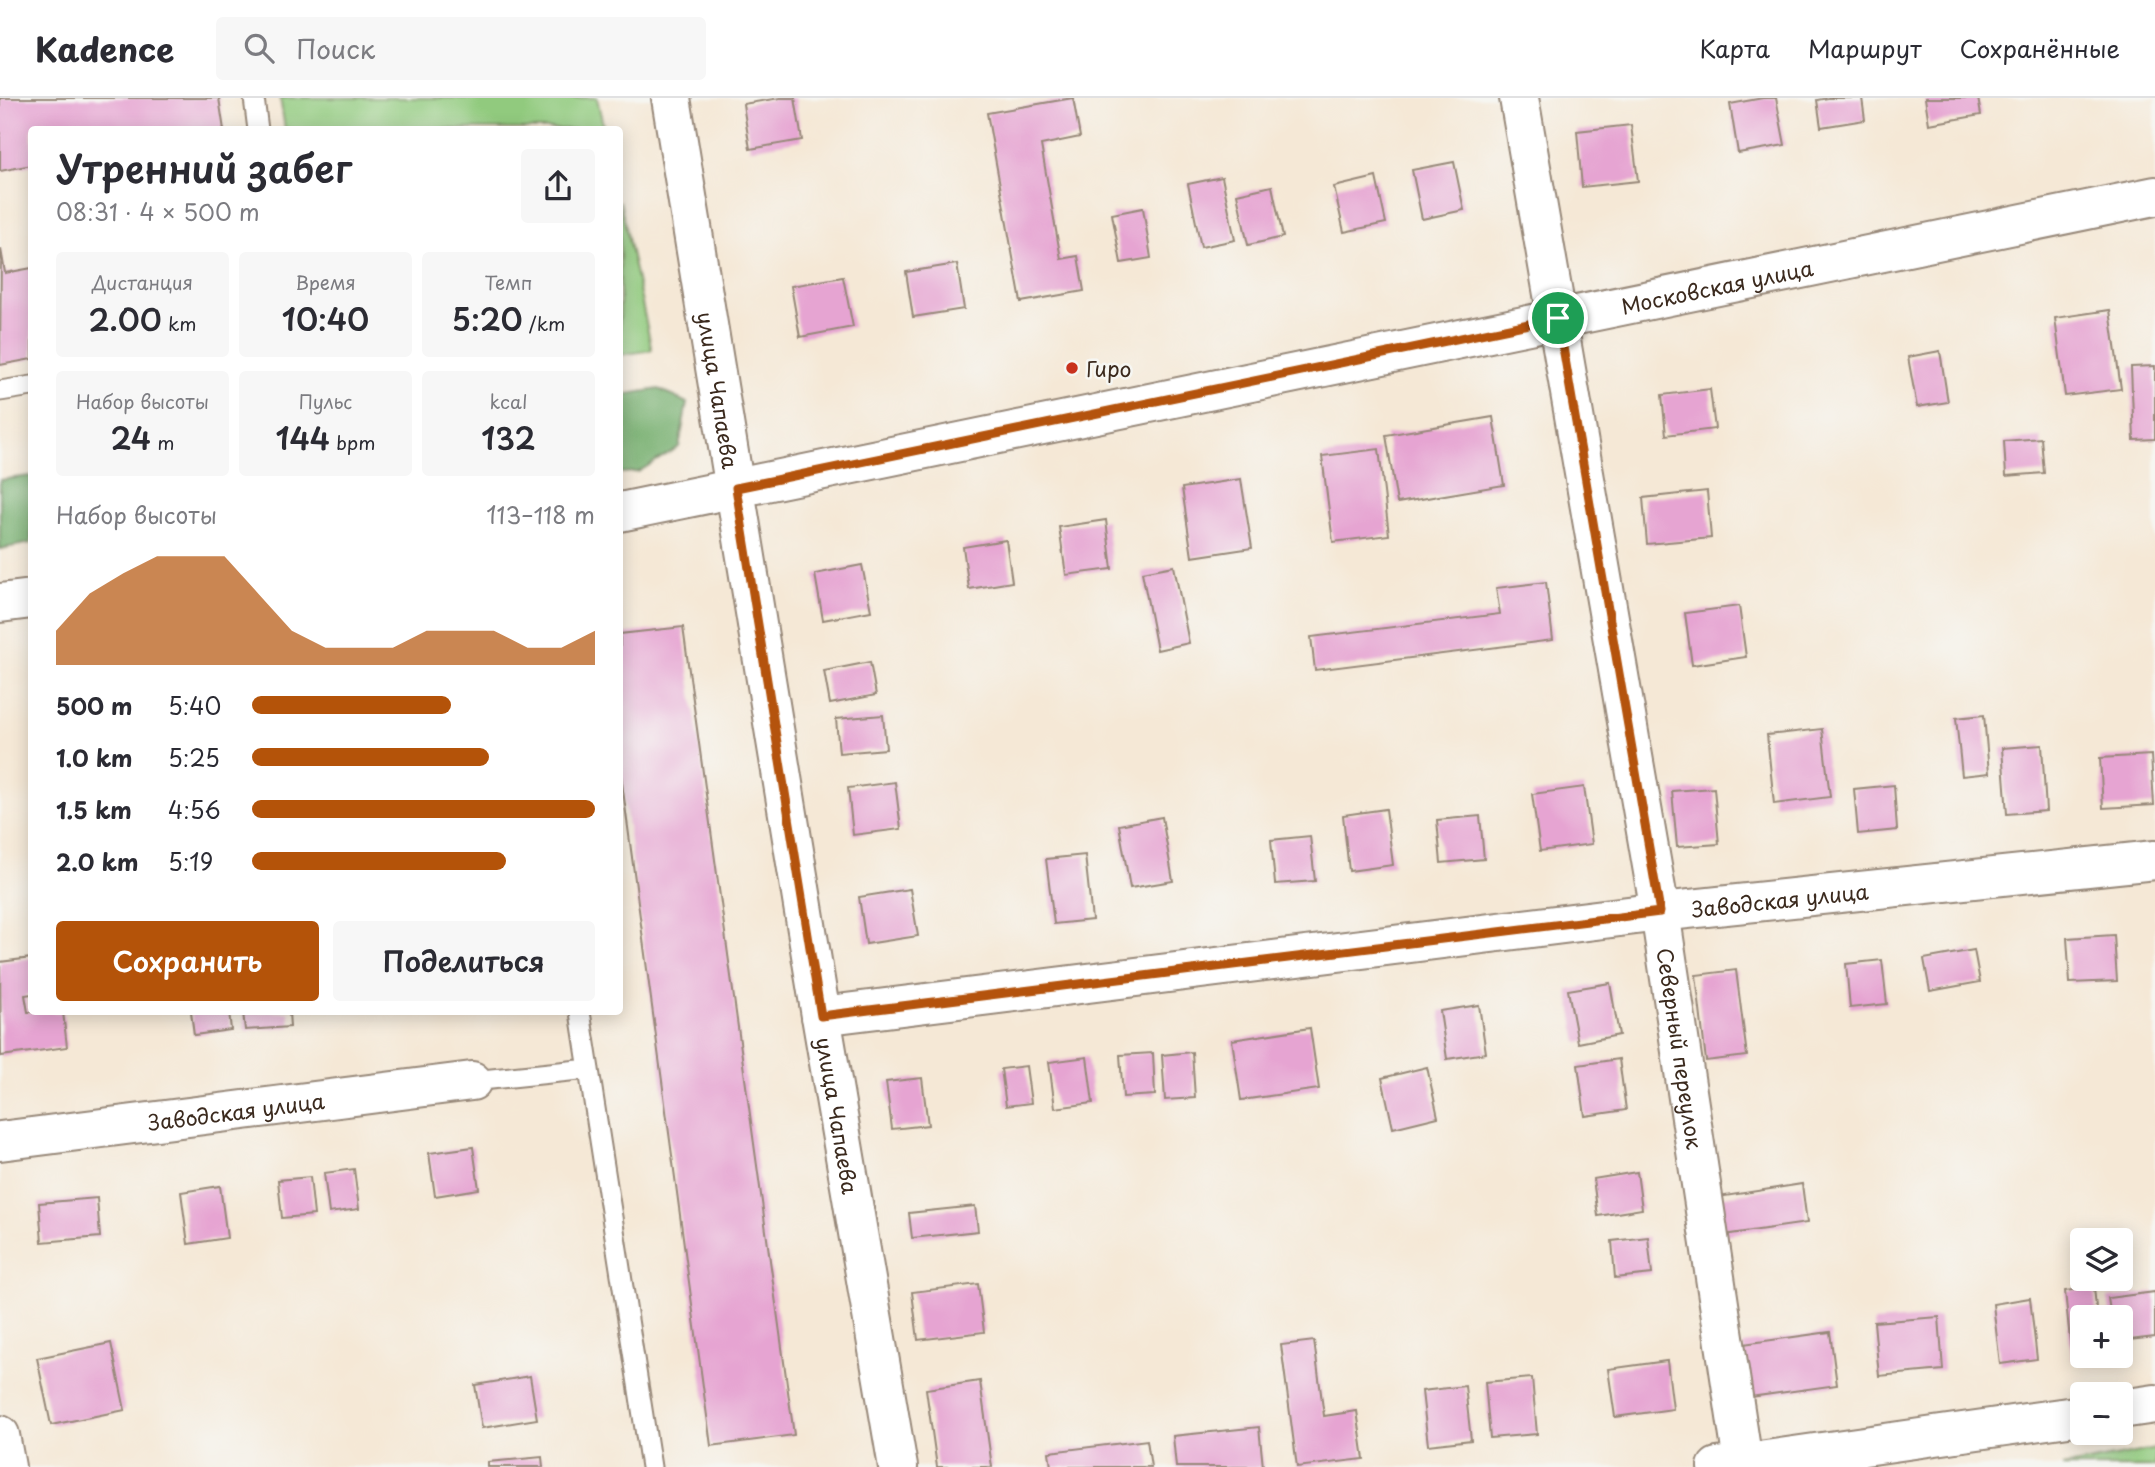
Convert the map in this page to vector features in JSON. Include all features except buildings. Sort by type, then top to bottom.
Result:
[{"type":"street","name":"улица Чапаева","points":[[671,98],[821,1016],[898,1467]]},
{"type":"street","name":"Северный переулок","points":[[1520,98],[1660,912],[1730,1465]]},
{"type":"street","name":"Московская улица","points":[[623,511],[2155,196]]},
{"type":"street","points":[[0,603],[28,599]]},
{"type":"street","name":"Заводская улица","points":[[821,1016],[1660,912],[2155,860]]},
{"type":"street","name":"Заводская улица","points":[[0,1141],[471,1081]]},
{"type":"street","points":[[2133,1407],[2155,1404]]},
{"type":"street","points":[[1730,1465],[2070,1417]]},
{"type":"street","points":[[0,1435],[6,1467]]},
{"type":"lane","points":[[254,98],[258,126]]},
{"type":"lane","points":[[0,391],[28,387]]},
{"type":"lane","points":[[580,1015],[651,1467]]},
{"type":"lane","points":[[471,1081],[589,1069]]},
{"type":"green space","points":[[280,98],[597,98],[603,126],[285,126]]},
{"type":"green space","points":[[623,215],[652,350],[623,355]]},
{"type":"green space","points":[[659,389],[687,403],[679,447],[638,472],[623,473],[623,395]]},
{"type":"green space","points":[[28,476],[28,544],[0,549],[0,480]]},
{"type":"green space","points":[[2155,1449],[2155,1467],[2062,1467]]},
{"type":"place","name":"Гиро","points":[[1072,368]]},
{"type":"route","points":[[1558,318],[1660,912],[821,1016],[736,488],[1558,318]]}]
